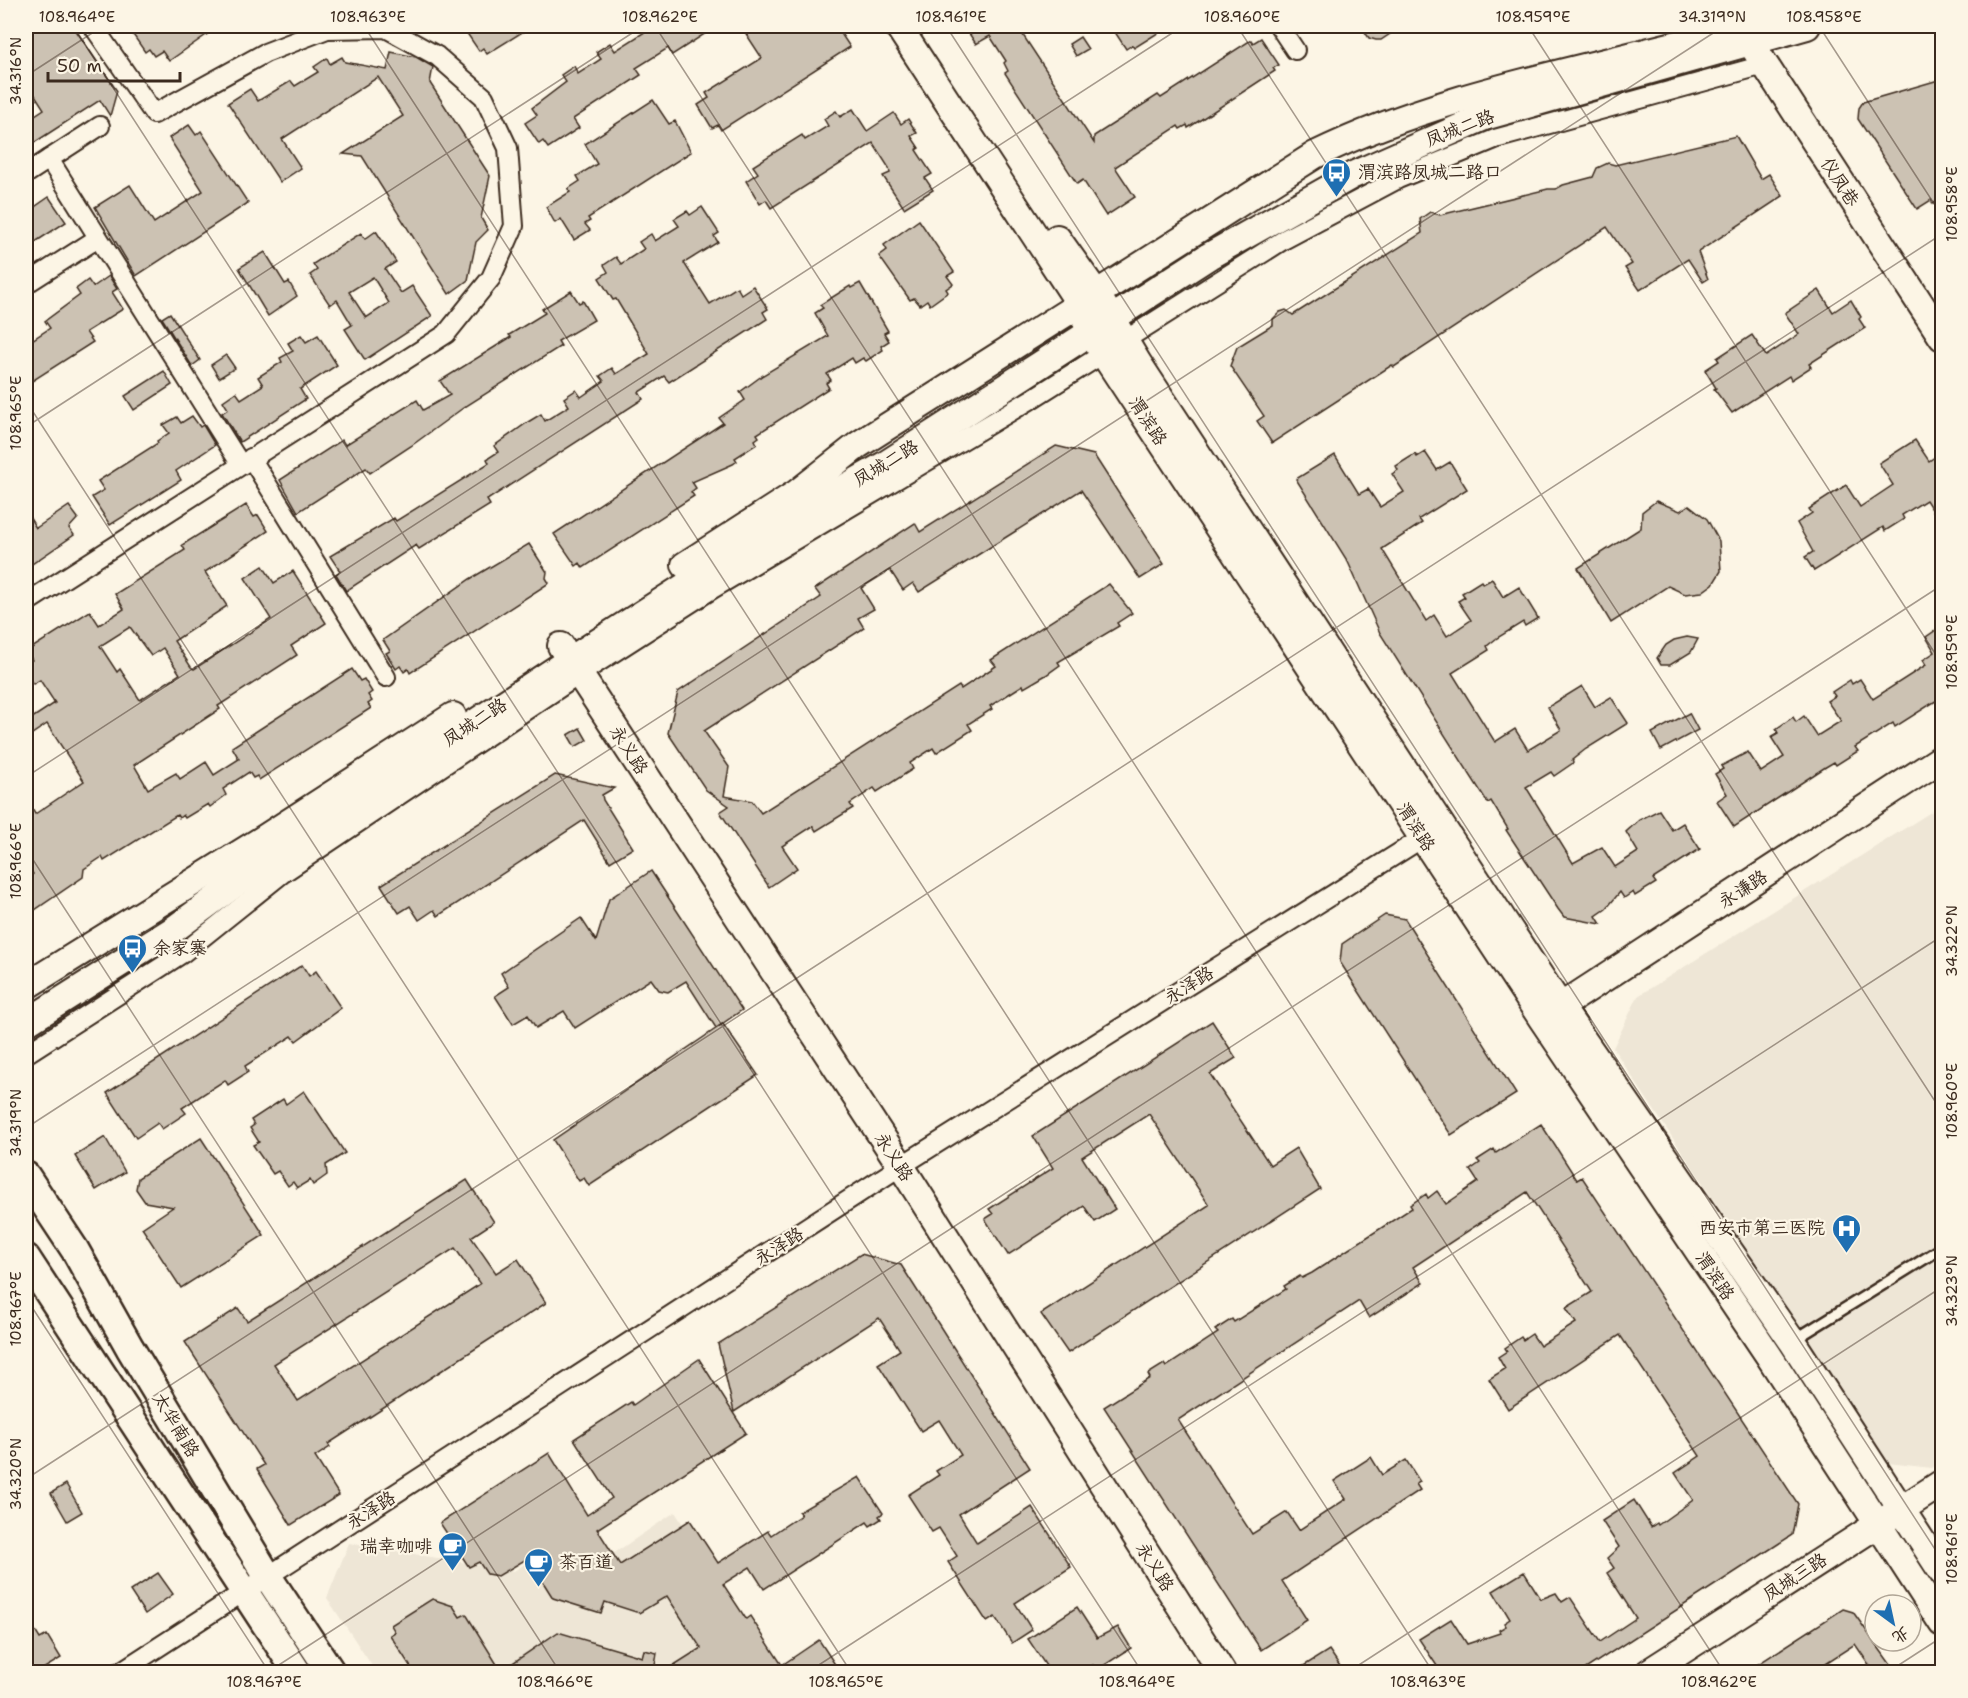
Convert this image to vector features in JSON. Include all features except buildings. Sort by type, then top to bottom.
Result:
[{"type":"main road","name":"太华南路","points":[[26,1176],[75,1250],[130,1348],[268,1577],[331,1672]]},
{"type":"main road","name":"太华南路","points":[[26,1258],[297,1672]]},
{"type":"street","points":[[26,603],[446,334],[491,278],[514,226],[508,148],[484,97],[437,56],[386,28],[327,29],[265,53],[154,114],[93,26]]},
{"type":"street","name":"渭滨路","points":[[898,26],[1088,298]]},
{"type":"street","name":"渭滨路","points":[[918,26],[1054,235],[1088,298],[1101,335],[1551,1013],[1942,1623]]},
{"type":"street","points":[[1279,26],[1295,50]]},
{"type":"street","name":"凤城二路","points":[[26,986],[263,839],[570,660],[858,445],[1278,176],[1315,155],[1382,124],[1485,91],[1743,30],[1807,26]]},
{"type":"street","name":"凤城二路","points":[[26,1023],[173,930],[273,856],[570,660],[787,521],[1101,335],[1308,198],[1432,138],[1484,117],[1743,30]]},
{"type":"street","name":"仪凤巷","points":[[1743,30],[1942,337]]},
{"type":"street","points":[[1125,339],[1285,239],[1398,179],[1495,139],[1764,65]]},
{"type":"street","points":[[26,174],[100,126]]},
{"type":"street","points":[[49,159],[98,238],[386,677]]},
{"type":"street","points":[[26,284],[98,238]]},
{"type":"street","name":"渭滨路","points":[[1101,335],[1125,339],[1432,831]]},
{"type":"street","points":[[26,1054],[183,954],[283,873],[570,660]]},
{"type":"street","name":"永义路","points":[[570,660],[901,1166],[1222,1672]]},
{"type":"street","name":"永谦路","points":[[1551,1013],[1942,758]]},
{"type":"street","name":"永泽路","points":[[120,1672],[246,1593],[901,1166],[1432,831]]},
{"type":"street","name":"渭滨路","points":[[1551,1013],[1792,1341],[1942,1572]]},
{"type":"street","name":"凤城三路","points":[[1649,1672],[1942,1482]]},
{"type":"lane","points":[[1792,1341],[1942,1248]]},
{"type":"shaded area","name":"西安市第三医院","points":[[1942,805],[1942,1461],[1932,1468],[1888,1463],[1613,1048],[1638,996]]},
{"type":"shaded area","points":[[675,1512],[776,1672],[376,1672],[327,1598],[349,1543],[514,1571],[588,1523],[607,1558]]},
{"type":"place","name":"渭滨路凤城二路口","points":[[1337,198]]},
{"type":"place","name":"余家寨","points":[[132,974]]},
{"type":"place","name":"西安市第三医院","points":[[1846,1254]]},
{"type":"place","name":"瑞幸咖啡","points":[[453,1572]]},
{"type":"place","name":"茶百道","points":[[538,1588]]}]
